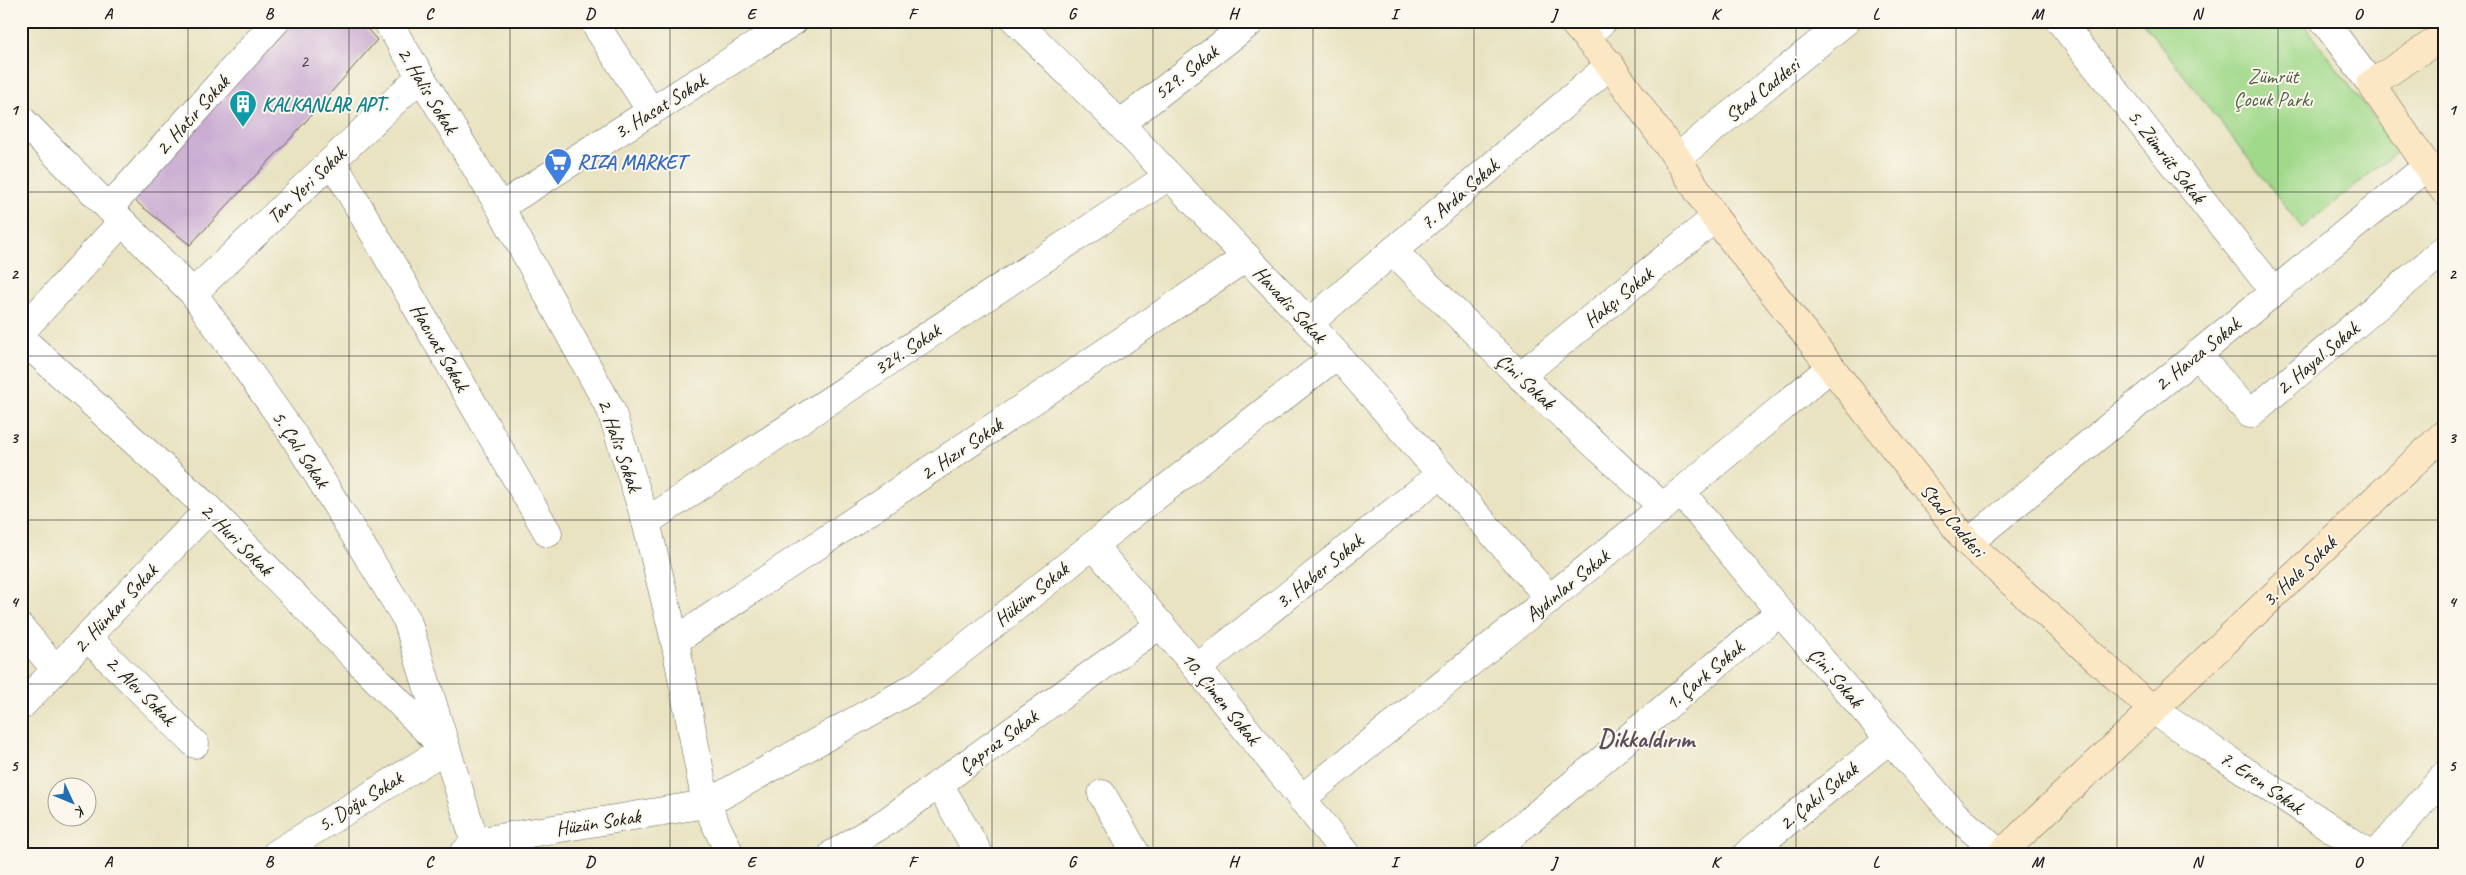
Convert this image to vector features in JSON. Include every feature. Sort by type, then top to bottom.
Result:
[{"type":"street","name":"2. Hatır Sokak","points":[[115,215],[276,21]]},
{"type":"street","name":"2. Halis Sokak","points":[[387,21],[500,207],[611,410],[646,522],[675,641],[706,804],[730,854]]},
{"type":"street","points":[[593,21],[651,111]]},
{"type":"street","name":"3. Hasat Sokak","points":[[500,207],[794,21]]},
{"type":"street","name":"Havadis Sokak","points":[[1016,21],[1120,124],[1309,323],[1550,599]]},
{"type":"street","name":"529. Sokak","points":[[1120,124],[1252,21]]},
{"type":"street","name":"Stad Caddesi","points":[[1677,158],[1846,21]]},
{"type":"street","name":"5. Zümrüt Sokak","points":[[2060,21],[2274,291]]},
{"type":"street","points":[[2324,21],[2371,84],[2445,192]]},
{"type":"street","name":"Stad Caddesi","points":[[1587,26],[1610,65],[1677,158],[1715,218],[1968,543],[2153,710]]},
{"type":"street","points":[[2371,84],[2445,34]]},
{"type":"street","name":"7. Arda Sokak","points":[[1309,323],[1610,65]]},
{"type":"street","name":"Tan Yeri Sokak","points":[[192,294],[420,77]]},
{"type":"street","name":"5. Çalı Sokak","points":[[21,120],[192,294],[292,433],[407,620],[445,749],[469,848]]},
{"type":"street","name":"Hacıvat Sokak","points":[[332,160],[548,533]]},
{"type":"street","name":"2. Havza Sokak","points":[[1968,543],[2426,166]]},
{"type":"street","name":"324. Sokak","points":[[646,522],[1169,176]]},
{"type":"street","points":[[21,332],[115,215]]},
{"type":"street","name":"Hakçı Sokak","points":[[1520,376],[1715,218]]},
{"type":"street","name":"2. Hayal Sokak","points":[[2197,354],[2250,414],[2445,249]]},
{"type":"street","name":"Çini Sokak","points":[[1393,251],[1520,376],[1672,500],[1780,612],[1954,814],[2001,854]]},
{"type":"street","name":"2. Hızır Sokak","points":[[675,641],[1247,257]]},
{"type":"street","name":"2. Huri Sokak","points":[[21,338],[209,509],[445,749]]},
{"type":"street","name":"Hüküm Sokak","points":[[706,804],[917,686],[1093,545],[1337,355]]},
{"type":"street","name":"Aydınlar Sokak","points":[[1301,799],[1672,500],[1831,367]]},
{"type":"street","name":"3. Hale Sokak","points":[[2153,710],[2445,433]]},
{"type":"street","name":"3. Haber Sokak","points":[[1197,668],[1441,474]]},
{"type":"street","name":"2. Hünkar Sokak","points":[[21,706],[209,509]]},
{"type":"street","name":"10. Çimen Sokak","points":[[1093,545],[1161,624],[1346,854]]},
{"type":"street","name":"1. Çark Sokak","points":[[1488,854],[1780,612]]},
{"type":"street","name":"Çapraz Sokak","points":[[833,854],[886,822],[1161,624]]},
{"type":"street","points":[[21,628],[56,670]]},
{"type":"street","name":"2. Alev Sokak","points":[[87,637],[195,744]]},
{"type":"street","points":[[2001,854],[2153,710]]},
{"type":"street","name":"7. Eren Sokak","points":[[2153,710],[2370,854]]},
{"type":"street","name":"2. Çakıl Sokak","points":[[1747,854],[1890,739]]},
{"type":"street","name":"5. Doğu Sokak","points":[[276,854],[445,749]]},
{"type":"street","points":[[2376,854],[2445,775]]},
{"type":"street","points":[[939,784],[980,854]]},
{"type":"street","points":[[1102,794],[1136,854]]},
{"type":"street","name":"Hüzün Sokak","points":[[469,848],[706,804]]},
{"type":"green space","name":"Zümrüt Çocuk Parkı","points":[[2142,21],[2302,21],[2398,151],[2302,228]]},
{"type":"building","points":[[283,21],[360,21],[377,40],[292,137],[190,245],[129,196]]},
{"type":"place","name":"KALKANLAR APT.","points":[[243,128]]},
{"type":"place","name":"RIZA MARKET","points":[[558,186]]},
{"type":"district","name":"Dikkaldırım","points":[[1646,738]]}]
